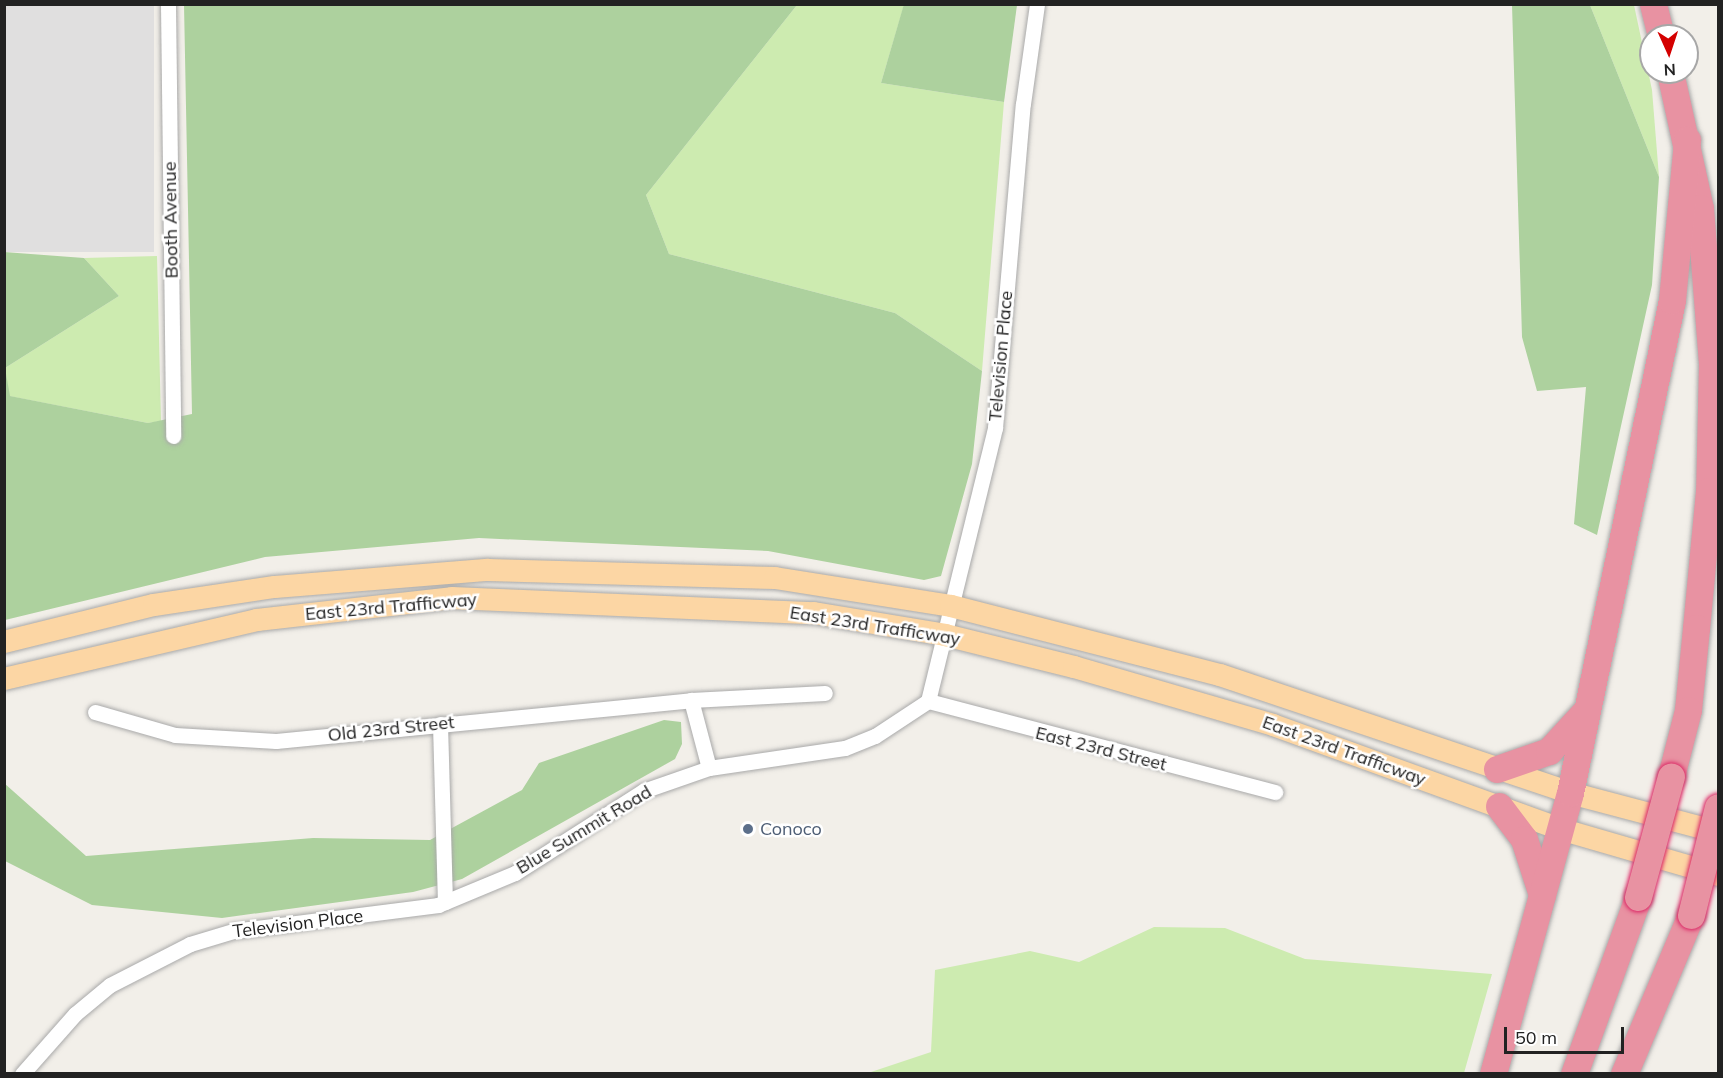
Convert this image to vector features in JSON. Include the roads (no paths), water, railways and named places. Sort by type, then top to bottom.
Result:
[{"type":"highway","points":[[1653,4],[1658,24]]},
{"type":"highway","points":[[1574,1074],[1638,897],[1688,710],[1709,491],[1712,363],[1700,208],[1673,84]]},
{"type":"highway","points":[[1493,1074],[1570,793],[1582,714],[1672,300],[1687,140]]},
{"type":"highway","points":[[1497,769],[1549,751],[1582,714]]},
{"type":"highway","points":[[1499,806],[1524,839],[1542,897]]},
{"type":"highway","points":[[1624,1074],[1691,915],[1719,807]]},
{"type":"main road","name":"East 23rd Trafficway","points":[[4,642],[154,605],[275,587],[488,570],[775,578],[951,606],[1251,683],[1570,793],[1719,832]]},
{"type":"main road","name":"East 23rd Trafficway","points":[[4,679],[257,620],[452,598],[814,613],[945,634],[1273,725],[1560,829],[1719,874]]},
{"type":"street","name":"Booth Avenue","points":[[168,4],[173,436]]},
{"type":"street","name":"Television Place","points":[[928,701],[995,428],[1023,105],[1037,4]]},
{"type":"street","points":[[708,768],[691,700],[825,693]]},
{"type":"street","name":"Old 23rd Street","points":[[95,712],[175,735],[243,741],[691,700]]},
{"type":"street","name":"Blue Summit Road","points":[[445,902],[515,873],[643,791],[708,768],[846,748],[875,736],[928,701]]},
{"type":"street","name":"East 23rd Street","points":[[928,701],[1275,792]]},
{"type":"street","points":[[440,724],[445,902]]},
{"type":"street","name":"Television Place","points":[[22,1074],[75,1014],[110,985],[190,944],[233,931],[445,902]]},
{"type":"place","name":"Conoco","points":[[748,829]]}]
